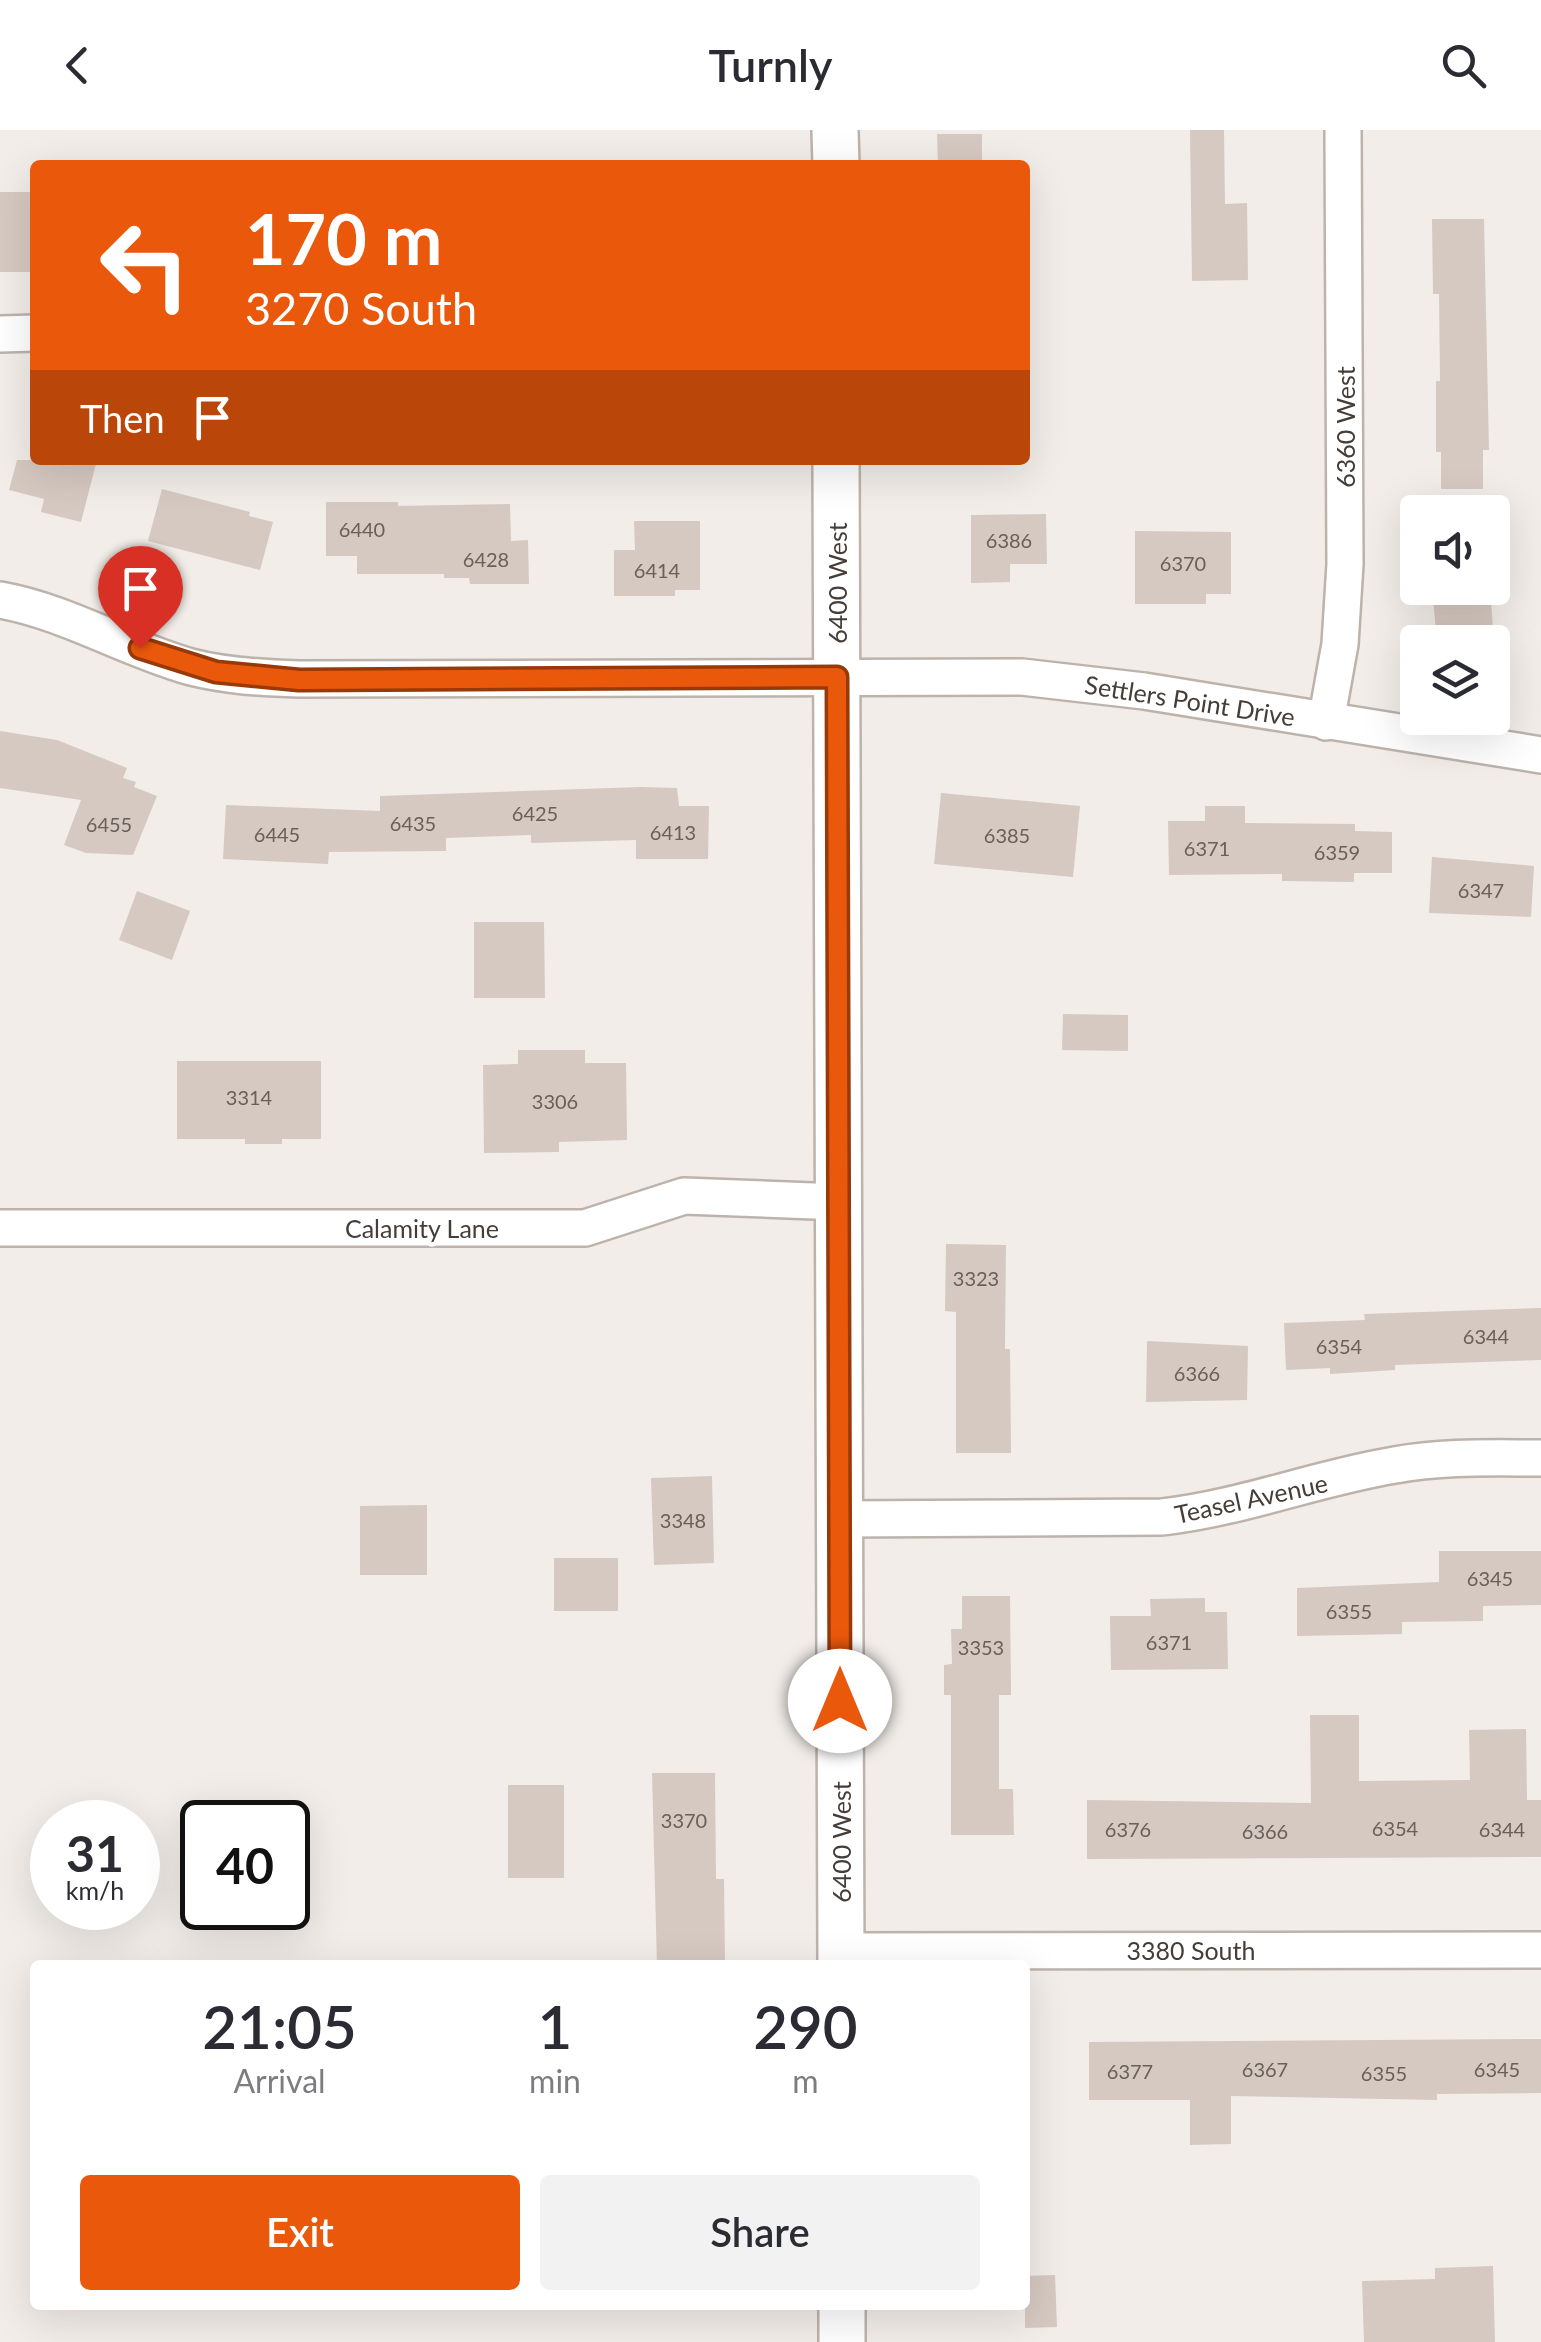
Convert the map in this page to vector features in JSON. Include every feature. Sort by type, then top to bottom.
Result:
[{"type":"street","points":[[836,130],[836,160]]},
{"type":"street","name":"6360 West","points":[[1326,722],[1340,644],[1345,564],[1344,130]]},
{"type":"street","points":[[0,334],[30,334]]},
{"type":"street","name":"6400 West","points":[[836,465],[841,1958]]},
{"type":"street","name":"Settlers Point Drive","points":[[0,600],[44,611],[172,661],[243,676],[299,680],[1022,677],[1541,755]]},
{"type":"street","name":"Calamity Lane","points":[[0,1228],[585,1228],[684,1196],[839,1202]]},
{"type":"street","name":"Teasel Avenue","points":[[840,1519],[1162,1517],[1214,1511],[1395,1464],[1462,1458],[1541,1458]]},
{"type":"street","name":"3380 South","points":[[841,1958],[1541,1950]]},
{"type":"street","points":[[842,2310],[842,2342]]},
{"type":"building","points":[[1190,130],[1224,130],[1225,204],[1247,203],[1248,280],[1192,281]]},
{"type":"building","points":[[937,134],[982,134],[982,160],[938,160]]},
{"type":"building","points":[[0,192],[30,192],[30,272],[0,272]]},
{"type":"building","points":[[1432,219],[1484,219],[1489,450],[1483,450],[1483,489],[1441,489],[1441,452],[1436,452],[1439,294],[1433,294]]},
{"type":"building","points":[[17,460],[30,460],[30,465],[96,465],[81,522],[41,512],[44,499],[9,490]]},
{"type":"building","points":[[162,489],[250,512],[249,516],[273,522],[260,570],[148,541]]},
{"type":"building","points":[[326,502],[398,502],[398,506],[510,504],[511,541],[528,540],[529,584],[470,584],[469,578],[444,578],[444,574],[357,574],[357,556],[326,556]]},
{"type":"building","points":[[1046,514],[1047,564],[1010,564],[1010,582],[971,583],[971,515]]},
{"type":"building","points":[[634,521],[700,521],[700,590],[675,590],[675,596],[614,596],[614,550],[635,550]]},
{"type":"building","points":[[1135,531],[1231,532],[1231,594],[1206,594],[1206,604],[1135,604]]},
{"type":"building","points":[[1434,605],[1491,605],[1493,625],[1435,625]]},
{"type":"building","points":[[0,731],[57,740],[127,768],[123,778],[157,796],[133,855],[86,853],[64,845],[81,800],[0,788]]},
{"type":"building","points":[[677,788],[679,806],[709,806],[708,859],[636,859],[636,840],[531,843],[531,835],[446,838],[446,851],[329,852],[328,864],[223,859],[226,805],[380,811],[380,796]]},
{"type":"building","points":[[941,793],[1080,806],[1073,877],[934,864]]},
{"type":"building","points":[[1205,806],[1245,806],[1245,823],[1355,824],[1355,831],[1392,832],[1392,873],[1354,873],[1354,882],[1282,881],[1282,874],[1169,875],[1168,821],[1205,821]]},
{"type":"building","points":[[1432,857],[1534,866],[1531,917],[1429,913]]},
{"type":"building","points":[[137,891],[190,911],[172,960],[119,940]]},
{"type":"building","points":[[474,922],[544,922],[545,998],[474,998]]},
{"type":"building","points":[[1063,1014],[1128,1015],[1128,1051],[1062,1050]]},
{"type":"building","points":[[518,1050],[585,1050],[585,1063],[626,1063],[627,1140],[559,1142],[559,1152],[484,1153],[483,1065],[518,1064]]},
{"type":"building","points":[[177,1061],[321,1061],[321,1139],[245,1144],[245,1139],[177,1139]]},
{"type":"building","points":[[946,1244],[1006,1245],[1005,1349],[1010,1349],[1011,1453],[956,1453],[956,1312],[945,1311]]},
{"type":"building","points":[[1541,1308],[1541,1360],[1395,1365],[1395,1370],[1330,1374],[1330,1368],[1286,1370],[1284,1323],[1365,1320],[1364,1314]]},
{"type":"building","points":[[1147,1341],[1248,1346],[1247,1400],[1146,1402]]},
{"type":"building","points":[[712,1476],[714,1563],[654,1565],[651,1478]]},
{"type":"building","points":[[427,1505],[427,1575],[360,1575],[360,1506]]},
{"type":"building","points":[[1439,1551],[1541,1551],[1541,1605],[1483,1606],[1483,1621],[1402,1622],[1402,1634],[1297,1636],[1297,1588],[1439,1582]]},
{"type":"building","points":[[554,1558],[618,1558],[618,1611],[554,1611]]},
{"type":"building","points":[[962,1596],[1010,1596],[1011,1695],[999,1695],[999,1789],[1013,1789],[1014,1835],[951,1835],[951,1695],[944,1695],[944,1665],[952,1664],[951,1629],[962,1629]]},
{"type":"building","points":[[1205,1598],[1205,1612],[1227,1612],[1228,1669],[1111,1670],[1110,1616],[1151,1616],[1150,1599]]},
{"type":"building","points":[[1310,1715],[1359,1715],[1359,1781],[1470,1780],[1469,1730],[1526,1729],[1527,1800],[1541,1800],[1541,1857],[1087,1859],[1087,1800],[1311,1803]]},
{"type":"building","points":[[652,1773],[715,1773],[716,1879],[724,1879],[725,1960],[657,1960]]},
{"type":"building","points":[[508,1785],[564,1785],[564,1878],[508,1878]]},
{"type":"building","points":[[1541,2039],[1541,2093],[1437,2094],[1437,2100],[1231,2096],[1231,2144],[1190,2145],[1190,2100],[1089,2100],[1089,2042]]},
{"type":"building","points":[[1493,2266],[1495,2342],[1364,2342],[1362,2281],[1435,2279],[1435,2268]]},
{"type":"building","points":[[1055,2275],[1057,2327],[1025,2328],[1025,2310],[1030,2310],[1030,2276]]},
{"type":"route","points":[[140,648],[216,672],[299,680],[837,677],[840,1701]]}]
